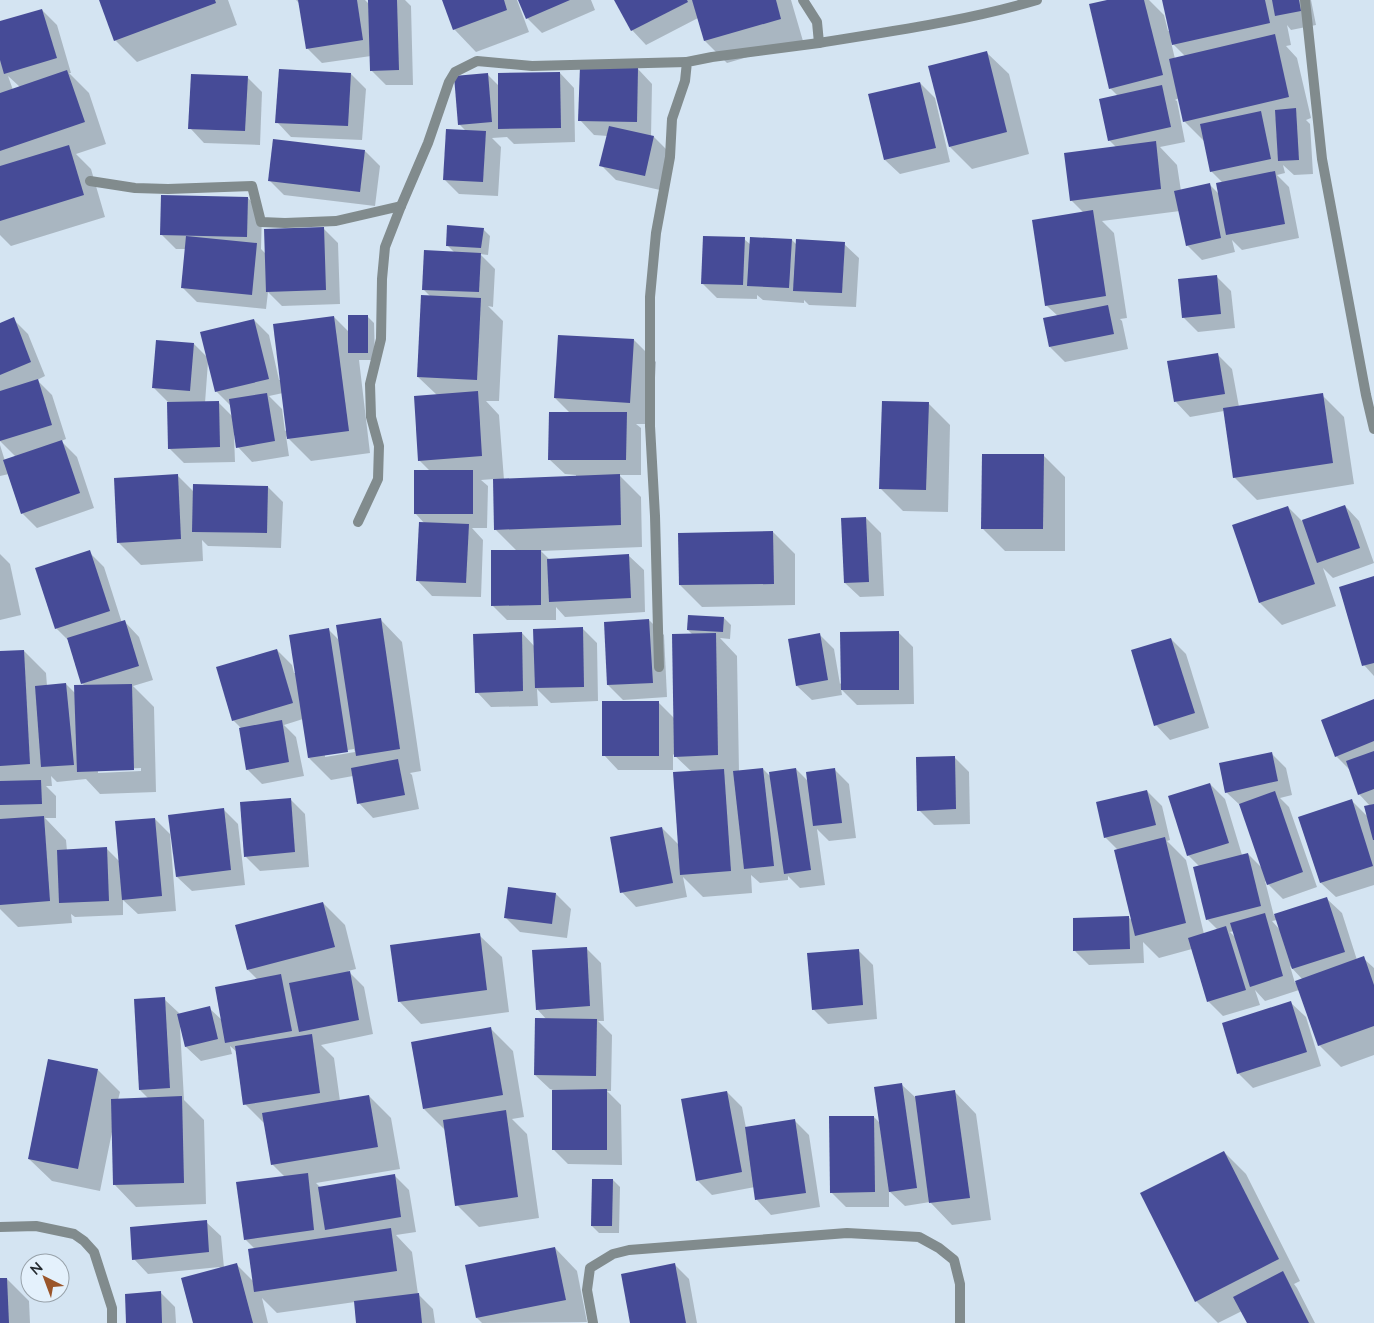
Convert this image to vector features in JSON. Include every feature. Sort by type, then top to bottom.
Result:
[{"type":"street","points":[[803,0],[817,22],[819,43]]},
{"type":"street","points":[[358,522],[378,479],[379,446],[372,416],[370,384],[381,339],[382,279],[385,247],[400,206],[428,143],[454,72],[477,61],[532,66],[687,62],[898,30],[1006,9],[1037,0]]},
{"type":"street","points":[[1305,0],[1322,159],[1374,429]]},
{"type":"street","points":[[659,667],[655,516],[650,426],[650,297],[656,233],[670,157],[672,119],[685,81],[687,62]]},
{"type":"street","points":[[90,181],[135,188],[168,189],[252,186],[261,222],[336,221],[400,206]]},
{"type":"street","points":[[0,1227],[36,1226],[74,1234],[84,1241],[94,1252],[112,1308],[112,1323]]},
{"type":"street","points":[[593,1323],[587,1290],[590,1268],[613,1254],[629,1250],[847,1233],[919,1237],[939,1248],[954,1260],[960,1284],[960,1323]]},
{"type":"building","points":[[99,0],[215,0],[216,3],[114,41]]},
{"type":"building","points":[[298,0],[357,0],[363,40],[306,49]]},
{"type":"building","points":[[368,0],[397,0],[399,70],[370,71]]},
{"type":"building","points":[[442,0],[504,0],[507,10],[453,30]]},
{"type":"building","points":[[518,0],[570,0],[526,19]]},
{"type":"building","points":[[614,0],[687,0],[688,2],[631,31]]},
{"type":"building","points":[[692,0],[776,0],[781,19],[704,41]]},
{"type":"building","points":[[1107,0],[1144,0],[1163,75],[1109,89],[1089,4]]},
{"type":"building","points":[[1162,0],[1265,0],[1270,23],[1172,45]]},
{"type":"building","points":[[1272,0],[1299,0],[1301,11],[1275,16]]},
{"type":"building","points":[[42,9],[57,58],[4,74],[0,60],[0,21]]},
{"type":"building","points":[[1275,34],[1289,97],[1183,122],[1169,59]]},
{"type":"building","points":[[987,51],[1007,132],[949,147],[928,66]]},
{"type":"building","points":[[580,66],[638,68],[637,122],[578,121]]},
{"type":"building","points":[[279,69],[351,73],[348,126],[275,123]]},
{"type":"building","points":[[67,70],[85,122],[0,151],[0,93]]},
{"type":"building","points":[[560,72],[561,128],[498,129],[498,73]]},
{"type":"building","points":[[488,73],[492,122],[458,125],[454,76]]},
{"type":"building","points":[[191,74],[248,76],[245,131],[188,129]]},
{"type":"building","points":[[920,82],[936,148],[884,160],[868,94]]},
{"type":"building","points":[[1162,85],[1171,127],[1108,141],[1099,99]]},
{"type":"building","points":[[1296,108],[1299,160],[1278,161],[1275,110]]},
{"type":"building","points":[[1261,111],[1271,159],[1210,172],[1200,124]]},
{"type":"building","points":[[609,126],[654,136],[645,176],[599,166]]},
{"type":"building","points":[[446,129],[486,131],[483,182],[443,180]]},
{"type":"building","points":[[273,139],[365,150],[360,192],[268,181]]},
{"type":"building","points":[[1156,141],[1161,189],[1070,201],[1064,153]]},
{"type":"building","points":[[69,145],[84,195],[0,221],[0,166]]},
{"type":"building","points":[[1275,171],[1285,224],[1226,235],[1216,183]]},
{"type":"building","points":[[1210,183],[1221,238],[1186,246],[1174,191]]},
{"type":"building","points":[[161,195],[248,197],[247,237],[160,235]]},
{"type":"building","points":[[1093,210],[1106,296],[1045,306],[1032,220]]},
{"type":"building","points":[[447,225],[484,228],[481,248],[446,246]]},
{"type":"building","points":[[324,227],[326,290],[266,292],[264,229]]},
{"type":"building","points":[[186,236],[257,243],[252,295],[181,288]]},
{"type":"building","points":[[703,236],[745,237],[743,285],[701,284]]},
{"type":"building","points":[[750,237],[792,239],[789,288],[747,286]]},
{"type":"building","points":[[796,239],[845,242],[842,293],[793,291]]},
{"type":"building","points":[[424,250],[481,253],[479,292],[422,290]]},
{"type":"building","points":[[1217,275],[1221,314],[1182,318],[1178,279]]},
{"type":"building","points":[[421,295],[481,298],[477,380],[417,377]]},
{"type":"building","points":[[1108,305],[1114,334],[1049,347],[1043,318]]},
{"type":"building","points":[[348,315],[368,315],[368,353],[348,353]]},
{"type":"building","points":[[334,316],[349,431],[287,439],[273,324]]},
{"type":"building","points":[[14,317],[31,362],[0,375],[0,323]]},
{"type":"building","points":[[254,319],[269,379],[215,392],[200,332]]},
{"type":"building","points":[[558,335],[634,339],[630,403],[554,398]]},
{"type":"building","points":[[156,340],[194,343],[190,391],[152,388]]},
{"type":"building","points":[[1218,353],[1225,394],[1174,402],[1167,361]]},
{"type":"building","points":[[38,379],[52,425],[0,441],[0,391]]},
{"type":"building","points":[[478,391],[482,456],[418,461],[414,396]]},
{"type":"building","points":[[267,393],[275,441],[236,448],[229,399]]},
{"type":"building","points":[[1323,393],[1333,463],[1233,478],[1223,408]]},
{"type":"building","points":[[219,401],[220,447],[168,449],[167,402]]},
{"type":"building","points":[[882,401],[929,402],[926,490],[879,489]]},
{"type":"building","points":[[549,412],[627,412],[626,460],[548,460]]},
{"type":"building","points":[[62,440],[80,493],[21,514],[3,460]]},
{"type":"building","points":[[982,454],[1044,454],[1043,529],[981,529]]},
{"type":"building","points":[[414,470],[473,470],[473,514],[414,514]]},
{"type":"building","points":[[178,474],[181,539],[117,543],[114,478]]},
{"type":"building","points":[[620,474],[621,525],[494,530],[493,479]]},
{"type":"building","points":[[193,484],[268,486],[267,533],[192,532]]},
{"type":"building","points":[[1345,505],[1360,548],[1317,563],[1302,520]]},
{"type":"building","points":[[1288,506],[1315,584],[1259,603],[1232,525]]},
{"type":"building","points":[[866,517],[869,582],[844,583],[841,518]]},
{"type":"building","points":[[419,522],[469,524],[466,583],[416,581]]},
{"type":"building","points":[[773,531],[774,584],[679,585],[678,533]]},
{"type":"building","points":[[90,550],[110,611],[55,629],[35,568]]},
{"type":"building","points":[[491,550],[541,550],[541,605],[491,606]]},
{"type":"building","points":[[629,554],[631,598],[549,602],[547,559]]},
{"type":"building","points":[[1374,576],[1374,663],[1362,666],[1339,587]]},
{"type":"building","points":[[688,615],[724,617],[723,632],[687,630]]},
{"type":"building","points":[[381,618],[400,749],[356,756],[336,625]]},
{"type":"building","points":[[649,619],[653,683],[607,685],[604,622]]},
{"type":"building","points":[[125,620],[139,666],[81,684],[67,638]]},
{"type":"building","points":[[583,627],[584,687],[535,688],[533,629]]},
{"type":"building","points":[[329,628],[348,752],[308,758],[289,635]]},
{"type":"building","points":[[899,631],[899,690],[841,690],[840,632]]},
{"type":"building","points":[[522,632],[523,691],[475,693],[473,634]]},
{"type":"building","points":[[716,633],[718,755],[674,757],[672,634]]},
{"type":"building","points":[[820,633],[828,680],[796,686],[788,639]]},
{"type":"building","points":[[1171,638],[1195,713],[1154,726],[1131,650]]},
{"type":"building","points":[[277,649],[293,703],[232,721],[216,667]]},
{"type":"building","points":[[24,650],[30,764],[0,766],[0,651]]},
{"type":"building","points":[[66,683],[74,765],[41,767],[35,686]]},
{"type":"building","points":[[132,684],[134,770],[77,772],[74,685]]},
{"type":"building","points":[[1374,699],[1374,741],[1335,757],[1321,720]]},
{"type":"building","points":[[602,701],[659,701],[659,756],[602,756]]},
{"type":"building","points":[[282,720],[289,762],[246,770],[239,728]]},
{"type":"building","points":[[1374,751],[1374,789],[1358,795],[1346,761]]},
{"type":"building","points":[[1272,752],[1278,781],[1225,793],[1219,763]]},
{"type":"building","points":[[955,756],[956,809],[917,811],[916,757]]},
{"type":"building","points":[[398,759],[405,795],[357,804],[351,768]]},
{"type":"building","points":[[763,768],[774,866],[744,869],[733,771]]},
{"type":"building","points":[[796,768],[811,870],[784,874],[769,772]]},
{"type":"building","points":[[835,768],[842,823],[813,826],[806,772]]},
{"type":"building","points":[[724,769],[731,871],[680,875],[673,772]]},
{"type":"building","points":[[41,780],[42,804],[0,805],[0,781]]},
{"type":"building","points":[[1210,783],[1229,843],[1187,856],[1168,796]]},
{"type":"building","points":[[1147,790],[1156,825],[1104,838],[1096,802]]},
{"type":"building","points":[[1275,791],[1303,872],[1267,885],[1239,804]]},
{"type":"building","points":[[291,798],[295,852],[244,857],[240,802]]},
{"type":"building","points":[[1352,799],[1373,866],[1320,883],[1298,817]]},
{"type":"building","points":[[1374,804],[1374,840],[1373,840],[1364,806]]},
{"type":"building","points":[[224,808],[231,870],[176,877],[168,815]]},
{"type":"building","points":[[44,816],[50,901],[0,905],[0,819]]},
{"type":"building","points":[[155,818],[162,896],[122,900],[115,821]]},
{"type":"building","points":[[662,827],[673,883],[620,893],[610,837]]},
{"type":"building","points":[[1165,837],[1186,923],[1135,936],[1114,850]]},
{"type":"building","points":[[107,847],[109,901],[59,903],[57,850]]},
{"type":"building","points":[[1248,853],[1261,906],[1206,920],[1193,867]]},
{"type":"building","points":[[508,887],[556,893],[552,924],[504,918]]},
{"type":"building","points":[[1327,897],[1345,952],[1292,969],[1274,914]]},
{"type":"building","points":[[323,902],[335,947],[247,970],[235,925]]},
{"type":"building","points":[[1265,913],[1283,976],[1250,987],[1230,923]]},
{"type":"building","points":[[1129,916],[1130,949],[1073,951],[1073,918]]},
{"type":"building","points":[[1226,926],[1246,990],[1207,1002],[1188,938]]},
{"type":"building","points":[[480,933],[487,990],[398,1002],[390,945]]},
{"type":"building","points":[[587,947],[590,1006],[536,1010],[532,950]]},
{"type":"building","points":[[859,949],[863,1005],[812,1010],[807,953]]},
{"type":"building","points":[[1364,956],[1374,985],[1374,1026],[1318,1046],[1295,981]]},
{"type":"building","points":[[350,971],[359,1020],[299,1032],[289,983]]},
{"type":"building","points":[[281,974],[292,1031],[225,1043],[215,987]]},
{"type":"building","points":[[165,997],[170,1088],[139,1090],[134,999]]},
{"type":"building","points":[[1291,1001],[1307,1052],[1237,1074],[1222,1023]]},
{"type":"building","points":[[210,1006],[218,1039],[185,1047],[177,1014]]},
{"type":"building","points":[[535,1018],[597,1019],[596,1076],[534,1075]]},
{"type":"building","points":[[491,1027],[503,1095],[423,1109],[411,1042]]},
{"type":"building","points":[[312,1034],[320,1093],[243,1105],[235,1046]]},
{"type":"building","points":[[48,1059],[98,1069],[78,1169],[28,1159]]},
{"type":"building","points":[[902,1083],[917,1188],[889,1192],[874,1087]]},
{"type":"building","points":[[607,1089],[607,1150],[552,1150],[552,1090]]},
{"type":"building","points":[[955,1090],[970,1198],[929,1203],[915,1096]]},
{"type":"building","points":[[727,1091],[742,1172],[696,1181],[681,1099]]},
{"type":"building","points":[[369,1095],[378,1147],[271,1165],[262,1113]]},
{"type":"building","points":[[182,1096],[184,1183],[113,1185],[111,1099]]},
{"type":"building","points":[[506,1110],[518,1197],[455,1206],[443,1120]]},
{"type":"building","points":[[829,1116],[874,1116],[875,1192],[830,1193]]},
{"type":"building","points":[[795,1119],[806,1193],[755,1200],[745,1127]]},
{"type":"building","points":[[1224,1151],[1279,1259],[1195,1302],[1140,1193]]},
{"type":"building","points":[[308,1173],[314,1230],[244,1240],[236,1182]]},
{"type":"building","points":[[395,1174],[401,1217],[325,1230],[318,1187]]},
{"type":"building","points":[[592,1179],[613,1179],[612,1226],[591,1226]]},
{"type":"building","points":[[207,1220],[209,1252],[132,1260],[130,1227]]},
{"type":"building","points":[[391,1228],[397,1271],[254,1292],[248,1249]]},
{"type":"building","points":[[555,1247],[566,1300],[476,1318],[465,1265]]},
{"type":"building","points":[[237,1263],[253,1323],[193,1323],[181,1278]]},
{"type":"building","points":[[675,1263],[686,1323],[630,1323],[621,1274]]},
{"type":"building","points":[[1283,1271],[1309,1323],[1247,1323],[1233,1297]]},
{"type":"building","points":[[0,1278],[7,1278],[9,1323],[0,1323]]},
{"type":"building","points":[[161,1291],[162,1323],[126,1323],[125,1294]]},
{"type":"building","points":[[419,1293],[422,1323],[356,1323],[354,1301]]}]
